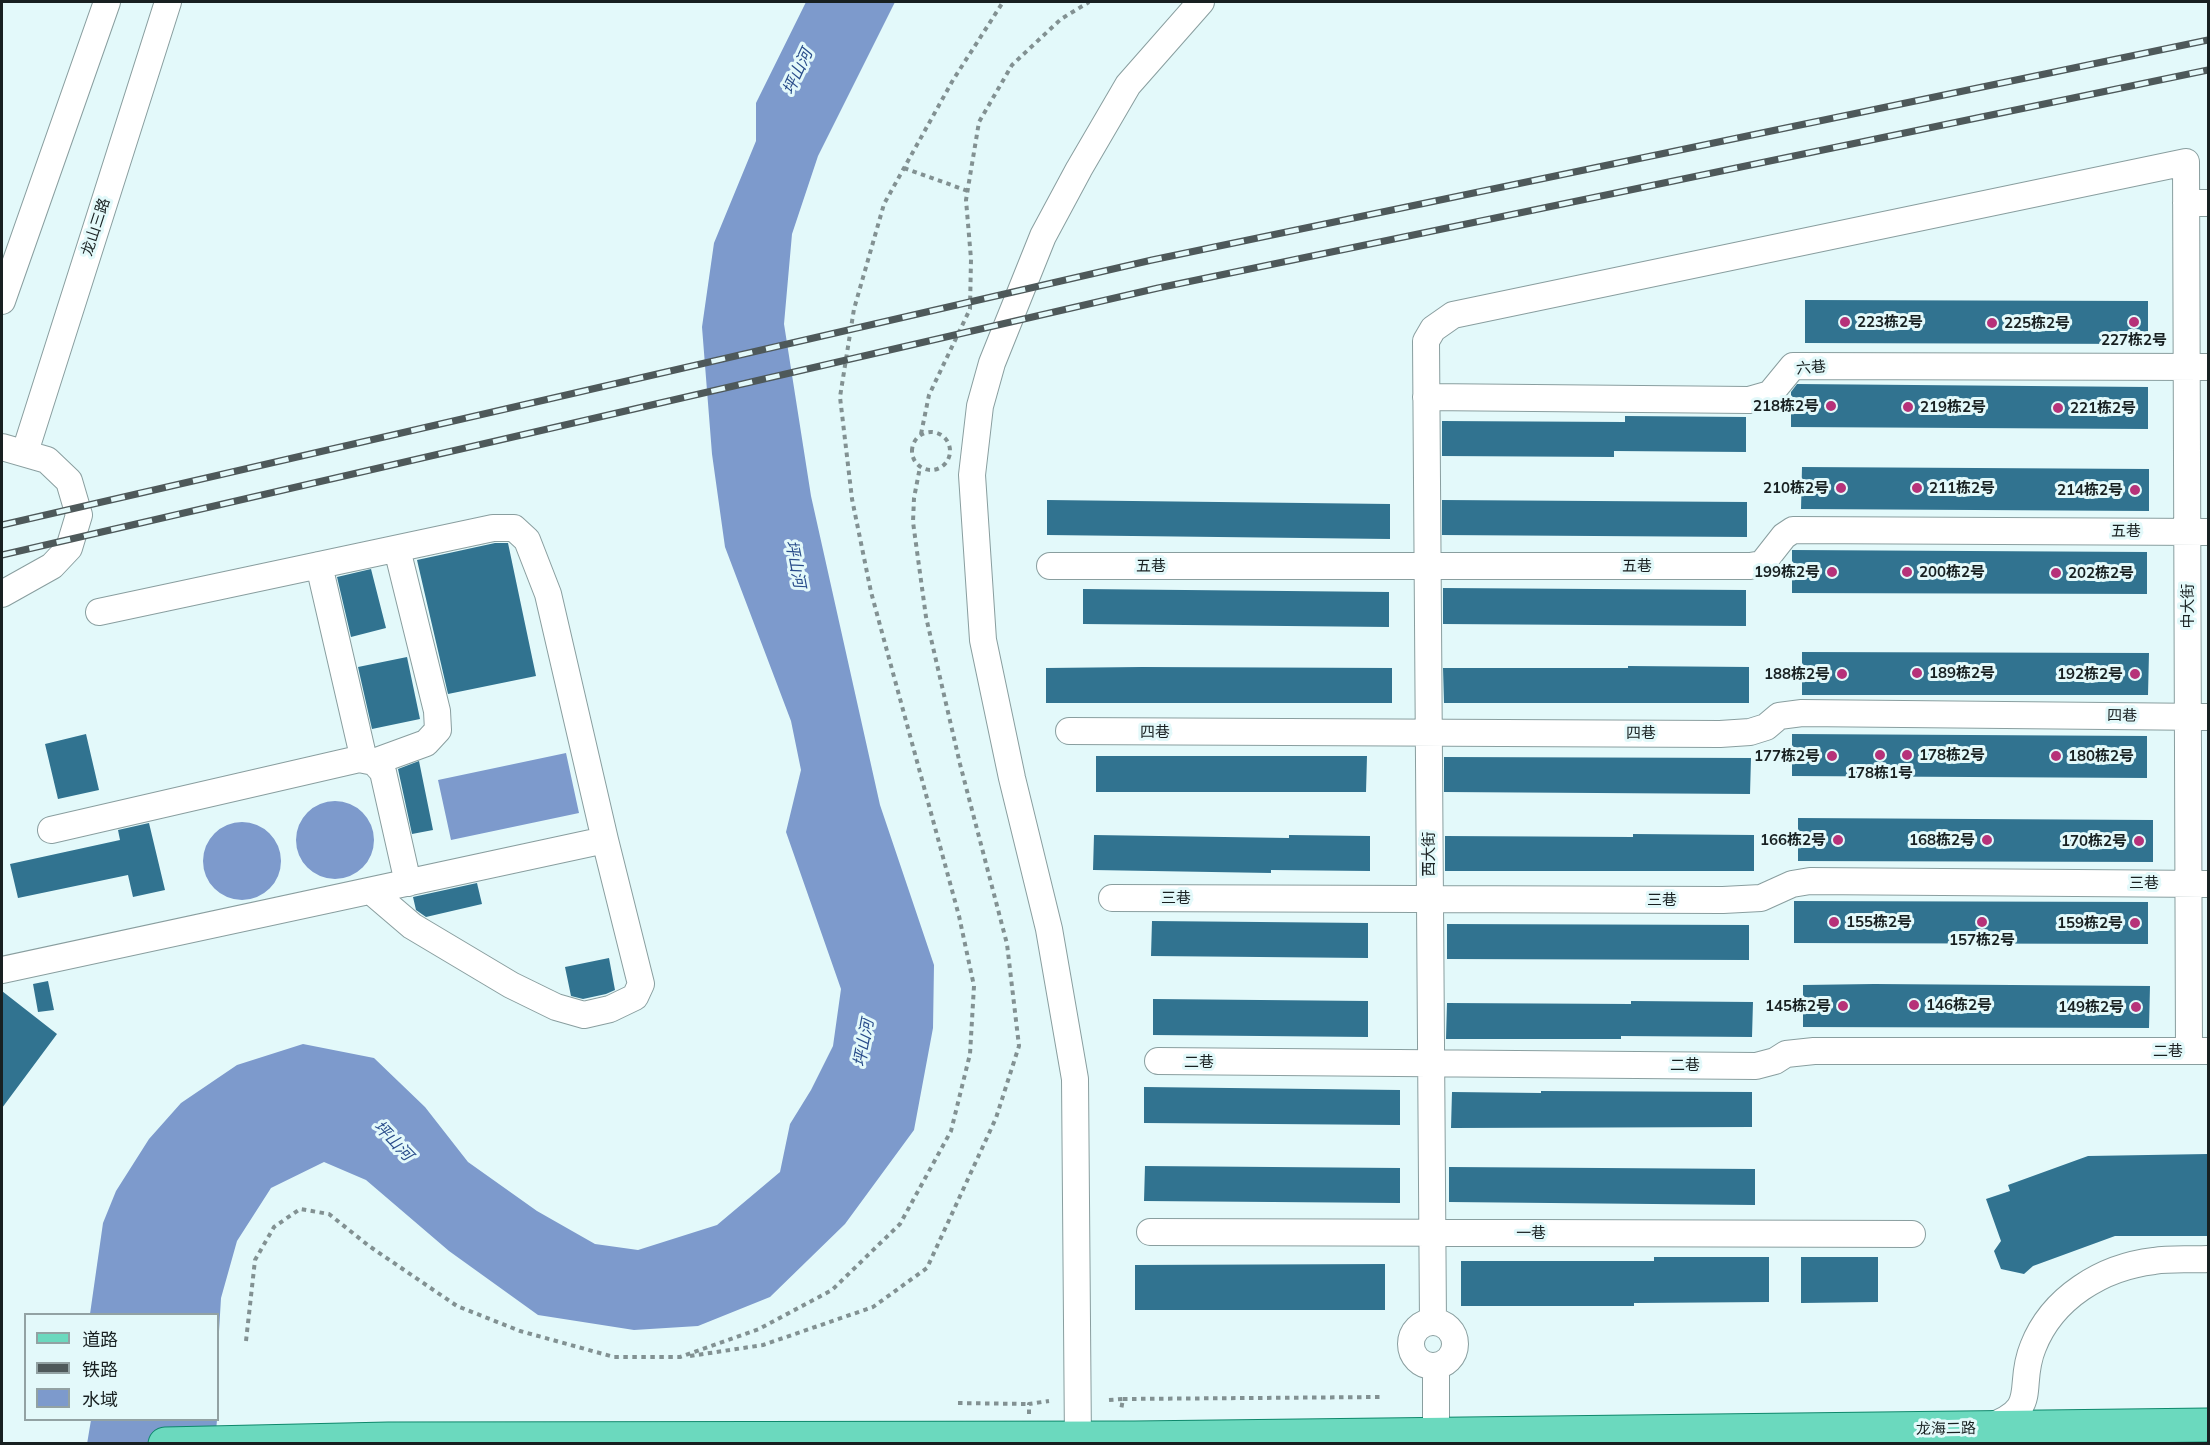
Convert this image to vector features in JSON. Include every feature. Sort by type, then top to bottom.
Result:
[{"type":"main road","name":"龙海二路","points":[[165,1443],[388,1439],[1078,1441],[1436,1434],[2208,1425]]},
{"type":"street","points":[[2,301],[107,2]]},
{"type":"street","name":"龙山三路","points":[[13,449],[168,2]]},
{"type":"street","points":[[1078,1441],[1075,1079],[1049,929],[1012,778],[983,640],[972,476],[980,406],[992,363],[1043,236],[1128,85],[1201,2]]},
{"type":"street","name":"中大街","points":[[2186,162],[2197,203],[2199,1051]]},
{"type":"street","name":"西大街","points":[[1436,1434],[1436,1366],[1450,1359],[1456,1346],[1455,1339],[1447,1327],[1433,1322],[1426,341],[1433,329],[1453,315],[2186,162]]},
{"type":"street","name":"六巷","points":[[1426,392],[1749,400],[1770,394],[1793,366],[2198,367]]},
{"type":"street","points":[[2,594],[52,566],[69,548],[79,515],[69,482],[47,460],[13,449]]},
{"type":"street","points":[[99,612],[493,528],[514,528],[527,540],[548,594],[641,984],[635,997],[610,1009],[584,1015],[556,1007],[502,980],[412,926],[371,891]]},
{"type":"street","name":"五巷","points":[[1050,566],[1750,566],[1762,564],[1784,536],[1793,530],[2198,532]]},
{"type":"street","points":[[369,761],[426,742],[438,730],[437,711],[397,549]]},
{"type":"street","points":[[319,565],[369,761]]},
{"type":"street","name":"四巷","points":[[1069,732],[1750,732],[1766,727],[1779,716],[1802,713],[2198,717]]},
{"type":"street","points":[[51,830],[359,759],[369,761],[384,772],[408,883]]},
{"type":"street","points":[[2,970],[605,840]]},
{"type":"street","name":"三巷","points":[[1112,898],[1723,900],[1761,898],[1792,884],[1810,881],[2199,884]]},
{"type":"street","name":"二巷","points":[[1158,1061],[1756,1066],[1786,1054],[1814,1051],[2199,1051]]},
{"type":"street","name":"一巷","points":[[1150,1232],[1912,1234]]},
{"type":"street","points":[[1983,1428],[2010,1418],[2023,1406],[2025,1372],[2033,1346],[2049,1318],[2089,1281],[2121,1268],[2153,1261],[2208,1259]]},
{"type":"path","points":[[680,1357],[759,1329],[832,1290],[900,1224],[951,1131],[970,1054],[974,986],[959,916],[871,592],[852,499],[840,397],[854,309],[884,204],[953,80],[1003,2]]},
{"type":"path","points":[[921,434],[929,395],[970,309],[971,259],[966,200],[979,122],[1011,65],[1060,19],[1089,2]]},
{"type":"path","points":[[904,168],[968,191]]},
{"type":"path","points":[[933,432],[944,436],[950,447],[948,460],[939,468],[926,470],[920,467],[915,462],[911,450],[916,438],[921,434],[933,432]]},
{"type":"path","points":[[246,1341],[255,1260],[274,1227],[300,1209],[329,1214],[369,1246],[457,1306],[510,1327],[614,1357],[680,1357],[763,1345],[873,1307],[927,1268],[996,1118],[1019,1046],[1007,944],[960,764],[926,617],[913,522],[914,498],[920,467]]},
{"type":"path","points":[[1109,1400],[1380,1397]]},
{"type":"path","points":[[1121,1410],[1123,1399]]},
{"type":"path","points":[[958,1403],[1029,1404],[1049,1401]]},
{"type":"path","points":[[1029,1404],[1029,1421]]},
{"type":"water","name":"坪山河","points":[[806,2],[895,2],[818,156],[792,234],[784,324],[811,496],[880,805],[934,965],[933,1028],[914,1130],[845,1224],[770,1297],[698,1326],[634,1330],[538,1315],[449,1251],[366,1180],[324,1162],[271,1188],[237,1241],[221,1298],[219,1331],[219,1313],[90,1313],[103,1223],[116,1191],[149,1139],[181,1103],[237,1065],[303,1044],[374,1058],[425,1107],[468,1162],[537,1211],[595,1244],[638,1250],[717,1225],[780,1172],[790,1124],[811,1090],[833,1046],[841,989],[786,832],[801,770],[791,721],[725,547],[712,454],[702,327],[714,243],[756,141],[756,103]]},
{"type":"water","points":[[566,753],[579,813],[451,840],[438,780]]},
{"type":"water","points":[[335,801],[350,804],[362,813],[371,825],[374,840],[371,855],[362,867],[350,876],[335,879],[320,876],[308,867],[299,855],[296,840],[299,825],[308,813],[320,804]]},
{"type":"water","points":[[242,822],[257,825],[269,834],[278,846],[281,861],[278,876],[269,888],[257,897],[242,900],[227,897],[215,888],[206,876],[203,861],[206,846],[215,834],[227,825]]},
{"type":"water","points":[[91,1421],[217,1421],[215,1443],[87,1444]]},
{"type":"building","points":[[1805,300],[2148,301],[2148,344],[1805,343]]},
{"type":"building","points":[[1797,384],[2148,387],[2148,429],[1791,427],[1791,392]]},
{"type":"building","points":[[1625,416],[1746,417],[1746,452],[1614,451],[1614,457],[1442,456],[1442,421],[1625,422]]},
{"type":"building","points":[[1802,467],[2149,469],[2149,511],[1801,509]]},
{"type":"building","points":[[1047,500],[1390,504],[1390,539],[1047,535]]},
{"type":"building","points":[[1442,500],[1747,502],[1747,537],[1442,535]]},
{"type":"building","points":[[495,543],[508,543],[536,676],[448,694],[417,560]]},
{"type":"building","points":[[1792,550],[2147,552],[2147,594],[1792,593]]},
{"type":"building","points":[[371,569],[386,628],[351,637],[337,577]]},
{"type":"building","points":[[1443,588],[1746,590],[1746,626],[1443,624]]},
{"type":"building","points":[[1083,589],[1389,592],[1389,627],[1083,624]]},
{"type":"building","points":[[1802,652],[2149,653],[2148,695],[1802,695]]},
{"type":"building","points":[[407,657],[420,719],[372,729],[358,667]]},
{"type":"building","points":[[1628,666],[1749,667],[1749,703],[1444,703],[1443,668],[1628,668]]},
{"type":"building","points":[[1046,668],[1392,668],[1392,703],[1046,703]]},
{"type":"building","points":[[86,734],[99,790],[58,799],[45,744]]},
{"type":"building","points":[[1792,734],[2147,736],[2147,778],[1792,776]]},
{"type":"building","points":[[1096,756],[1367,756],[1366,792],[1096,792]]},
{"type":"building","points":[[1444,757],[1751,758],[1750,794],[1444,792]]},
{"type":"building","points":[[419,761],[433,830],[412,834],[398,769]]},
{"type":"building","points":[[1798,818],[2153,820],[2153,862],[1798,861]]},
{"type":"building","points":[[149,823],[165,890],[133,897],[128,875],[18,898],[10,864],[120,840],[118,830]]},
{"type":"building","points":[[1633,834],[1754,835],[1754,871],[1445,871],[1445,836],[1633,837]]},
{"type":"building","points":[[1094,835],[1289,838],[1289,835],[1370,836],[1370,871],[1271,870],[1271,873],[1093,870]]},
{"type":"building","points":[[477,883],[482,904],[426,917],[416,910],[413,897]]},
{"type":"building","points":[[1794,901],[2148,902],[2148,944],[1794,943]]},
{"type":"building","points":[[1152,921],[1368,923],[1368,958],[1151,956]]},
{"type":"building","points":[[1447,924],[1749,925],[1749,960],[1447,959]]},
{"type":"building","points":[[609,958],[615,990],[583,999],[571,996],[565,967]]},
{"type":"building","points":[[48,981],[54,1010],[38,1012],[33,984]]},
{"type":"building","points":[[1803,985],[2150,986],[2149,1028],[1803,1027]]},
{"type":"building","points":[[2,991],[57,1034],[2,1108]]},
{"type":"building","points":[[1153,999],[1368,1001],[1368,1037],[1153,1035]]},
{"type":"building","points":[[1631,1001],[1753,1002],[1752,1037],[1621,1036],[1621,1039],[1446,1039],[1447,1003],[1631,1004]]},
{"type":"building","points":[[1144,1087],[1400,1090],[1400,1125],[1144,1123]]},
{"type":"building","points":[[1541,1091],[1752,1092],[1752,1127],[1451,1128],[1452,1092],[1541,1093]]},
{"type":"building","points":[[2208,1154],[2208,1236],[2115,1236],[2033,1266],[2024,1274],[2001,1269],[1994,1251],[2001,1241],[1986,1199],[2010,1191],[2008,1185],[2088,1156]]},
{"type":"building","points":[[1145,1166],[1400,1168],[1400,1203],[1144,1201]]},
{"type":"building","points":[[1449,1167],[1755,1169],[1755,1205],[1449,1202]]},
{"type":"building","points":[[1654,1257],[1769,1257],[1769,1302],[1634,1303],[1634,1306],[1461,1306],[1461,1261],[1654,1261]]},
{"type":"building","points":[[1801,1257],[1878,1257],[1878,1302],[1801,1303]]},
{"type":"building","points":[[1385,1264],[1385,1310],[1135,1310],[1135,1265]]},
{"type":"railway","points":[[2,525],[1152,260],[2208,40]]},
{"type":"railway","points":[[2,555],[1158,288],[2208,70]]},
{"type":"place","name":"223栋2号","points":[[1845,322]]},
{"type":"place","name":"227栋2号","points":[[2134,322]]},
{"type":"place","name":"225栋2号","points":[[1992,323]]},
{"type":"place","name":"218栋2号","points":[[1831,406]]},
{"type":"place","name":"219栋2号","points":[[1908,407]]},
{"type":"place","name":"221栋2号","points":[[2058,408]]},
{"type":"place","name":"210栋2号","points":[[1841,488]]},
{"type":"place","name":"211栋2号","points":[[1917,488]]},
{"type":"place","name":"214栋2号","points":[[2135,490]]},
{"type":"place","name":"199栋2号","points":[[1832,572]]},
{"type":"place","name":"200栋2号","points":[[1907,572]]},
{"type":"place","name":"202栋2号","points":[[2056,573]]},
{"type":"place","name":"189栋2号","points":[[1917,673]]},
{"type":"place","name":"188栋2号","points":[[1842,674]]},
{"type":"place","name":"192栋2号","points":[[2135,674]]},
{"type":"place","name":"178栋1号","points":[[1880,755]]},
{"type":"place","name":"178栋2号","points":[[1907,755]]},
{"type":"place","name":"177栋2号","points":[[1832,756]]},
{"type":"place","name":"180栋2号","points":[[2056,756]]},
{"type":"place","name":"166栋2号","points":[[1838,840]]},
{"type":"place","name":"168栋2号","points":[[1987,840]]},
{"type":"place","name":"170栋2号","points":[[2139,841]]},
{"type":"place","name":"155栋2号","points":[[1834,922]]},
{"type":"place","name":"157栋2号","points":[[1982,922]]},
{"type":"place","name":"159栋2号","points":[[2135,923]]},
{"type":"place","name":"146栋2号","points":[[1914,1005]]},
{"type":"place","name":"145栋2号","points":[[1843,1006]]},
{"type":"place","name":"149栋2号","points":[[2136,1007]]}]
